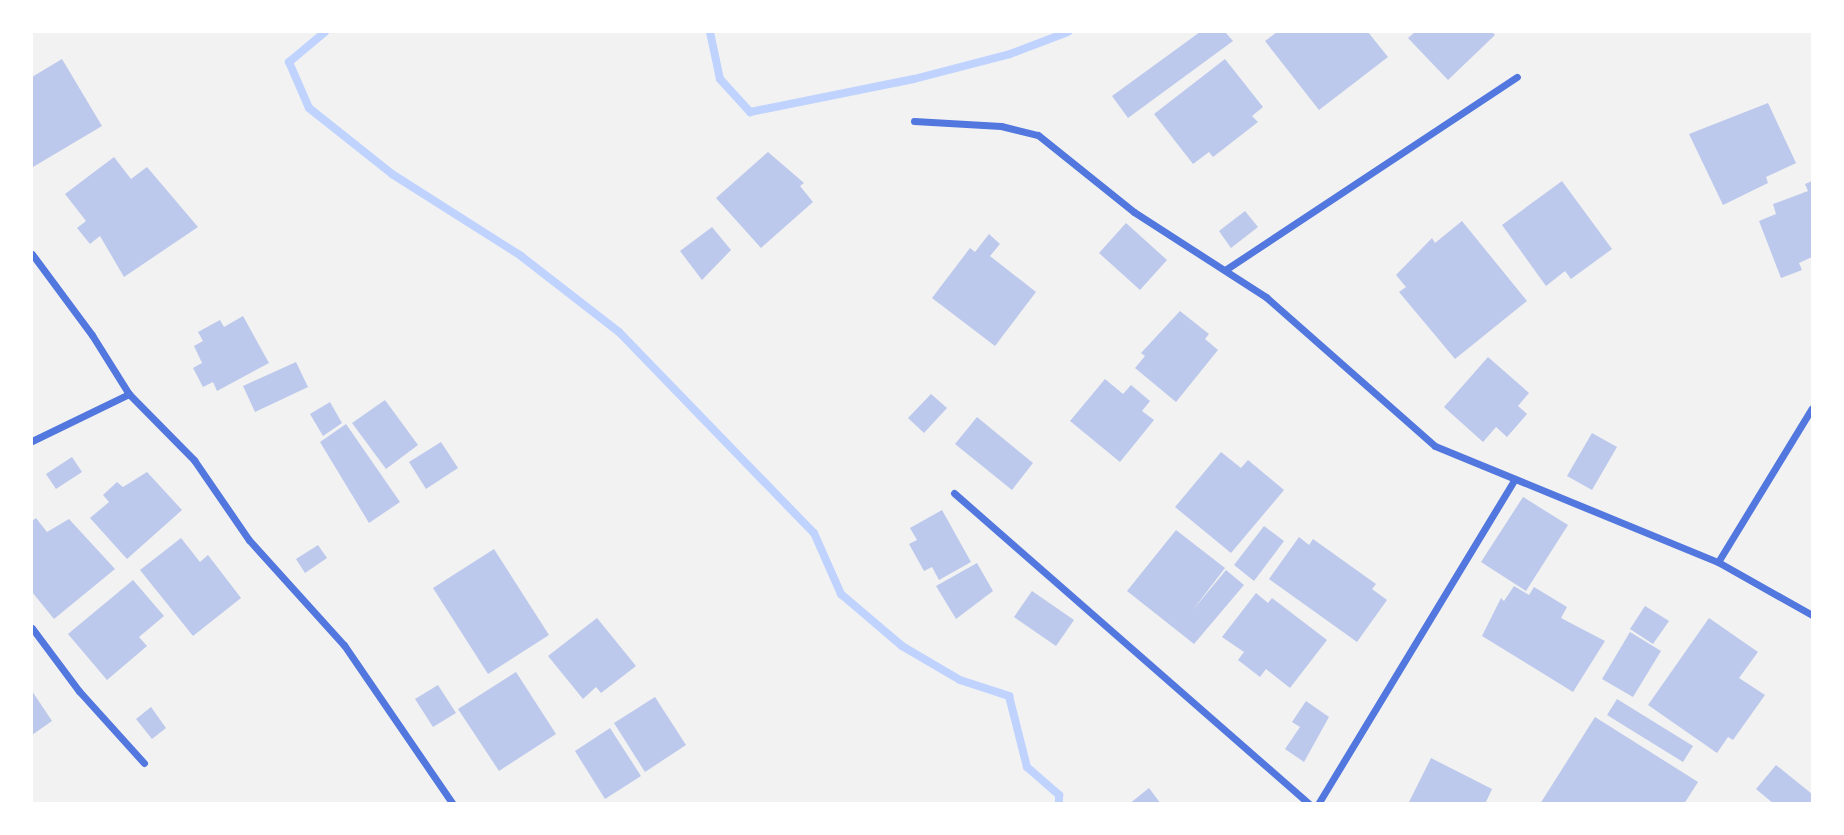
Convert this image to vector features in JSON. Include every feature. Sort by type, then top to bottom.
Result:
[{"type":"street","points":[[1225,270],[1517,77]]},
{"type":"street","points":[[914,121],[1001,126],[1038,135],[1134,212],[1266,297],[1435,446],[1718,562],[1812,615]]},
{"type":"street","points":[[32,254],[92,335],[129,394],[194,460],[249,540],[344,645],[453,803]]},
{"type":"street","points":[[32,441],[129,394]]},
{"type":"street","points":[[1718,562],[1812,408]]},
{"type":"street","points":[[1318,803],[1515,479]]},
{"type":"street","points":[[954,493],[1309,803]]},
{"type":"street","points":[[32,628],[79,691],[144,763]]},
{"type":"building","points":[[1200,32],[1225,32],[1233,41],[1128,118],[1112,96]]},
{"type":"building","points":[[1277,32],[1368,32],[1388,57],[1319,110],[1265,41]]},
{"type":"building","points":[[1415,32],[1492,32],[1495,35],[1448,80],[1408,38]]},
{"type":"building","points":[[62,59],[102,126],[33,167],[32,77]]},
{"type":"building","points":[[1225,59],[1263,107],[1252,116],[1258,122],[1213,157],[1209,152],[1193,164],[1154,114]]},
{"type":"building","points":[[1768,103],[1796,163],[1766,177],[1768,183],[1723,205],[1689,134]]},
{"type":"building","points":[[768,152],[804,183],[800,186],[813,202],[761,248],[716,198]]},
{"type":"building","points":[[114,157],[131,179],[147,167],[198,227],[124,277],[100,236],[90,244],[77,228],[86,221],[65,194]]},
{"type":"building","points":[[1562,181],[1612,249],[1571,279],[1565,271],[1546,286],[1502,225]]},
{"type":"building","points":[[1812,181],[1812,257],[1799,263],[1802,270],[1781,278],[1759,221],[1776,214],[1773,204],[1808,191],[1805,184]]},
{"type":"building","points":[[1245,211],[1258,227],[1231,248],[1219,231]]},
{"type":"building","points":[[1462,221],[1527,301],[1455,359],[1399,292],[1406,287],[1396,275],[1432,238],[1435,243]]},
{"type":"building","points":[[1126,223],[1167,260],[1140,290],[1099,253]]},
{"type":"building","points":[[712,227],[731,250],[702,280],[680,251]]},
{"type":"building","points":[[989,234],[1000,244],[990,256],[1036,292],[995,346],[932,298],[970,248],[975,252]]},
{"type":"building","points":[[1180,311],[1209,334],[1205,339],[1218,350],[1176,402],[1135,368],[1145,356],[1141,353]]},
{"type":"building","points":[[243,316],[269,363],[217,391],[213,382],[203,387],[193,368],[202,363],[194,346],[203,341],[198,332],[220,320],[224,327]]},
{"type":"building","points":[[1488,357],[1529,393],[1518,406],[1527,414],[1507,437],[1496,427],[1483,442],[1444,407]]},
{"type":"building","points":[[296,362],[308,387],[255,412],[243,386]]},
{"type":"building","points":[[1105,379],[1123,394],[1131,385],[1150,401],[1142,411],[1154,420],[1120,462],[1070,421]]},
{"type":"building","points":[[931,394],[947,408],[924,433],[908,418]]},
{"type":"building","points":[[385,400],[418,445],[386,469],[352,423]]},
{"type":"building","points":[[330,402],[342,423],[323,436],[310,414]]},
{"type":"building","points":[[977,417],[1033,463],[1012,490],[955,444]]},
{"type":"building","points":[[346,424],[400,502],[369,523],[320,442]]},
{"type":"building","points":[[1592,433],[1617,447],[1592,490],[1567,476]]},
{"type":"building","points":[[441,442],[458,468],[426,489],[409,462]]},
{"type":"building","points":[[1221,452],[1241,468],[1248,460],[1284,490],[1231,553],[1175,507]]},
{"type":"building","points":[[72,457],[82,472],[56,489],[46,474]]},
{"type":"building","points":[[147,472],[182,510],[127,559],[90,518],[109,502],[103,495],[117,482],[123,487]]},
{"type":"building","points":[[1523,497],[1568,525],[1526,591],[1481,562]]},
{"type":"building","points":[[942,510],[971,562],[939,580],[932,567],[924,571],[909,544],[917,540],[910,528]]},
{"type":"building","points":[[36,518],[47,532],[69,519],[115,569],[54,619],[32,592],[32,521]]},
{"type":"building","points":[[1264,526],[1284,541],[1254,581],[1234,565]]},
{"type":"building","points":[[1176,530],[1225,568],[1192,611],[1226,570],[1244,585],[1194,644],[1127,591]]},
{"type":"building","points":[[1299,537],[1309,545],[1313,539],[1376,584],[1372,589],[1387,600],[1357,642],[1269,579]]},
{"type":"building","points":[[181,538],[200,562],[208,555],[241,598],[193,636],[140,570]]},
{"type":"building","points":[[318,545],[327,558],[305,573],[296,559]]},
{"type":"building","points":[[494,549],[549,635],[488,674],[433,588]]},
{"type":"building","points":[[977,563],[993,591],[956,619],[936,586]]},
{"type":"building","points":[[133,580],[164,616],[139,637],[147,646],[107,680],[68,634]]},
{"type":"building","points":[[1514,586],[1529,595],[1534,587],[1567,607],[1561,618],[1605,641],[1573,692],[1482,636],[1501,598],[1504,601]]},
{"type":"building","points":[[1032,591],[1074,620],[1056,646],[1014,617]]},
{"type":"building","points":[[1256,593],[1268,603],[1272,598],[1327,640],[1290,688],[1266,669],[1260,677],[1238,660],[1244,652],[1222,637]]},
{"type":"building","points":[[1645,606],[1669,621],[1653,644],[1630,629]]},
{"type":"building","points":[[597,618],[636,666],[601,693],[596,687],[583,699],[548,656]]},
{"type":"building","points":[[1709,618],[1758,652],[1739,678],[1765,695],[1733,740],[1728,737],[1717,753],[1648,705]]},
{"type":"building","points":[[1630,632],[1661,651],[1633,697],[1602,679]]},
{"type":"building","points":[[516,672],[556,734],[499,771],[458,709]]},
{"type":"building","points":[[438,685],[456,713],[433,727],[415,699]]},
{"type":"building","points":[[32,691],[52,721],[32,735]]},
{"type":"building","points":[[655,697],[686,745],[645,772],[614,723]]},
{"type":"building","points":[[1617,699],[1693,746],[1683,762],[1607,715]]},
{"type":"building","points":[[1306,701],[1329,717],[1304,762],[1285,749],[1300,727],[1292,722]]},
{"type":"building","points":[[151,707],[166,728],[152,739],[136,719]]},
{"type":"building","points":[[1595,717],[1698,782],[1684,804],[1540,804]]},
{"type":"building","points":[[610,728],[641,776],[605,799],[575,751]]},
{"type":"building","points":[[1431,758],[1492,789],[1485,804],[1408,804]]},
{"type":"building","points":[[1776,765],[1812,794],[1812,804],[1774,804],[1756,789]]},
{"type":"building","points":[[1149,788],[1161,804],[1129,804]]},
{"type":"waterway","points":[[325,32],[289,62],[309,108],[392,174],[521,256],[619,332],[814,533],[841,594],[902,646],[960,680],[1009,696],[1027,767],[1059,795],[1059,804]]},
{"type":"waterway","points":[[710,32],[720,79],[750,112],[914,79],[1010,54],[1068,32]]}]
